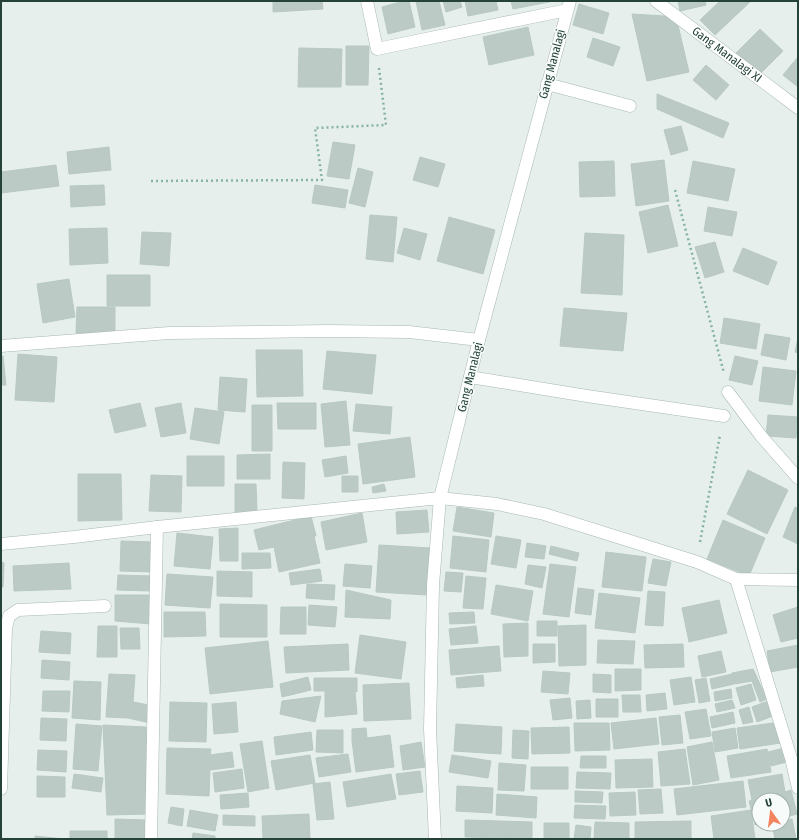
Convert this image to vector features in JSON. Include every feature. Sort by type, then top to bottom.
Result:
[{"type":"street","points":[[367,1],[377,50],[568,6]]},
{"type":"street","name":"Gang Manalagi XI","points":[[656,1],[798,108]]},
{"type":"street","name":"Gang Manalagi","points":[[435,839],[430,729],[433,585],[440,498],[479,340],[568,6]]},
{"type":"street","points":[[547,84],[630,106]]},
{"type":"street","points":[[1,346],[177,332],[409,332],[479,340]]},
{"type":"street","points":[[470,377],[724,416]]},
{"type":"street","points":[[728,392],[761,436],[798,478]]},
{"type":"street","points":[[1,544],[440,498],[497,504],[544,514],[697,562],[736,579],[798,580]]},
{"type":"street","points":[[151,839],[157,527]]},
{"type":"street","points":[[736,579],[791,758],[798,788]]},
{"type":"street","points":[[1,789],[6,628],[9,616],[18,610],[105,606]]},
{"type":"path","points":[[151,181],[322,180],[315,128],[386,125],[377,50]]},
{"type":"path","points":[[675,190],[728,392]]},
{"type":"path","points":[[697,562],[724,416]]},
{"type":"building","points":[[273,1],[322,1],[323,9],[273,12]]},
{"type":"building","points":[[409,1],[415,27],[388,34],[382,7]]},
{"type":"building","points":[[416,1],[439,1],[445,25],[422,30]]},
{"type":"building","points":[[443,1],[460,1],[462,7],[446,12]]},
{"type":"building","points":[[465,1],[496,1],[498,10],[468,16]]},
{"type":"building","points":[[511,1],[554,1],[513,9]]},
{"type":"building","points":[[678,1],[705,1],[706,5],[680,11]]},
{"type":"building","points":[[720,1],[751,1],[715,35],[700,20]]},
{"type":"building","points":[[579,4],[609,13],[603,34],[573,25]]},
{"type":"building","points":[[632,14],[664,16],[677,21],[689,72],[647,81]]},
{"type":"building","points":[[528,27],[534,55],[489,65],[483,37]]},
{"type":"building","points":[[760,29],[783,51],[758,76],[735,54]]},
{"type":"building","points":[[593,38],[620,47],[613,66],[587,57]]},
{"type":"building","points":[[346,46],[369,46],[368,85],[346,85]]},
{"type":"building","points":[[299,48],[342,49],[341,87],[298,87]]},
{"type":"building","points":[[798,57],[798,87],[783,75]]},
{"type":"building","points":[[706,65],[729,85],[716,100],[693,80]]},
{"type":"building","points":[[657,94],[729,123],[723,138],[657,109]]},
{"type":"building","points":[[681,126],[688,150],[671,155],[664,130]]},
{"type":"building","points":[[333,142],[355,145],[349,179],[327,176]]},
{"type":"building","points":[[109,147],[111,170],[69,174],[67,152]]},
{"type":"building","points":[[420,157],[445,164],[438,187],[413,180]]},
{"type":"building","points":[[664,160],[669,201],[636,206],[631,164]]},
{"type":"building","points":[[614,161],[615,196],[580,197],[579,162]]},
{"type":"building","points":[[693,161],[735,169],[728,201],[687,193]]},
{"type":"building","points":[[56,165],[59,186],[1,193],[1,172]]},
{"type":"building","points":[[358,168],[373,172],[365,207],[349,203]]},
{"type":"building","points":[[104,185],[105,205],[71,207],[70,186]]},
{"type":"building","points":[[315,185],[348,190],[345,208],[312,203]]},
{"type":"building","points":[[668,205],[678,246],[648,253],[639,212]]},
{"type":"building","points":[[708,207],[737,212],[732,236],[704,231]]},
{"type":"building","points":[[370,215],[397,217],[393,262],[366,259]]},
{"type":"building","points":[[449,217],[495,230],[483,274],[437,261]]},
{"type":"building","points":[[107,228],[108,263],[70,265],[69,229]]},
{"type":"building","points":[[404,228],[427,234],[420,260],[397,253]]},
{"type":"building","points":[[142,232],[171,233],[169,266],[140,264]]},
{"type":"building","points":[[585,233],[624,235],[622,295],[581,293]]},
{"type":"building","points":[[715,242],[724,272],[705,278],[695,247]]},
{"type":"building","points":[[743,248],[777,262],[768,285],[733,271]]},
{"type":"building","points":[[107,275],[150,275],[150,306],[107,306]]},
{"type":"building","points":[[69,279],[75,317],[43,323],[37,284]]},
{"type":"building","points":[[77,307],[115,307],[115,334],[76,333]]},
{"type":"building","points":[[564,308],[627,313],[623,351],[560,346]]},
{"type":"building","points":[[724,318],[760,324],[756,349],[720,343]]},
{"type":"building","points":[[765,334],[790,338],[786,360],[761,355]]},
{"type":"building","points":[[798,338],[798,353],[795,352]]},
{"type":"building","points":[[256,350],[302,350],[303,396],[257,397]]},
{"type":"building","points":[[327,351],[376,355],[372,394],[323,389]]},
{"type":"building","points":[[18,354],[57,357],[54,402],[15,400]]},
{"type":"building","points":[[1,356],[3,356],[6,385],[1,385]]},
{"type":"building","points":[[735,356],[758,361],[752,385],[729,380]]},
{"type":"building","points":[[763,367],[796,371],[792,405],[759,401]]},
{"type":"building","points":[[220,377],[247,379],[245,412],[218,410]]},
{"type":"building","points":[[346,401],[350,445],[325,447],[321,404]]},
{"type":"building","points":[[140,403],[146,426],[115,433],[109,410]]},
{"type":"building","points":[[181,403],[186,433],[161,437],[155,408]]},
{"type":"building","points":[[277,403],[316,403],[316,429],[278,429]]},
{"type":"building","points":[[356,404],[392,407],[390,434],[353,431]]},
{"type":"building","points":[[252,405],[272,405],[272,451],[252,451]]},
{"type":"building","points":[[195,408],[224,412],[219,444],[190,439]]},
{"type":"building","points":[[768,415],[798,417],[796,438],[766,436]]},
{"type":"building","points":[[410,437],[415,477],[363,484],[358,444]]},
{"type":"building","points":[[270,454],[270,479],[237,479],[237,455]]},
{"type":"building","points":[[187,456],[224,456],[224,486],[187,486]]},
{"type":"building","points":[[346,456],[348,473],[325,477],[322,460]]},
{"type":"building","points":[[283,462],[305,463],[304,499],[282,498]]},
{"type":"building","points":[[748,470],[788,490],[767,534],[727,514]]},
{"type":"building","points":[[78,474],[121,474],[122,520],[78,521]]},
{"type":"building","points":[[151,475],[182,476],[181,512],[149,511]]},
{"type":"building","points":[[342,476],[358,476],[358,492],[342,492]]},
{"type":"building","points":[[235,484],[256,484],[257,510],[235,514]]},
{"type":"building","points":[[384,484],[386,491],[373,493],[372,487]]},
{"type":"building","points":[[457,507],[494,513],[491,537],[453,531]]},
{"type":"building","points":[[795,507],[798,508],[798,544],[783,537]]},
{"type":"building","points":[[427,510],[429,532],[397,534],[396,512]]},
{"type":"building","points":[[362,513],[367,542],[326,550],[321,522]]},
{"type":"building","points":[[311,516],[320,563],[279,572],[274,547],[259,550],[254,530]]},
{"type":"building","points":[[723,520],[765,538],[749,576],[707,559]]},
{"type":"building","points":[[238,528],[238,561],[220,561],[219,529]]},
{"type":"building","points":[[177,533],[213,537],[210,569],[174,566]]},
{"type":"building","points":[[453,536],[489,540],[486,572],[450,568]]},
{"type":"building","points":[[496,536],[521,540],[516,568],[491,564]]},
{"type":"building","points":[[121,541],[154,542],[153,572],[120,571]]},
{"type":"building","points":[[527,543],[546,546],[544,559],[525,557]]},
{"type":"building","points":[[379,545],[431,548],[427,595],[376,592]]},
{"type":"building","points":[[551,546],[579,553],[577,561],[549,554]]},
{"type":"building","points":[[606,552],[646,557],[642,591],[602,587]]},
{"type":"building","points":[[242,553],[270,553],[271,568],[242,569]]},
{"type":"building","points":[[653,559],[671,562],[666,586],[648,583]]},
{"type":"building","points":[[1,562],[4,563],[3,587],[1,587]]},
{"type":"building","points":[[69,563],[71,589],[14,591],[13,566]]},
{"type":"building","points":[[345,564],[372,566],[370,588],[343,586]]},
{"type":"building","points":[[550,564],[576,567],[569,617],[543,614]]},
{"type":"building","points":[[528,565],[546,567],[542,588],[525,584]]},
{"type":"building","points":[[320,569],[322,581],[291,585],[289,573]]},
{"type":"building","points":[[217,571],[252,572],[252,597],[217,596]]},
{"type":"building","points":[[446,572],[463,573],[461,592],[444,591]]},
{"type":"building","points":[[167,574],[213,577],[210,608],[165,605]]},
{"type":"building","points":[[118,575],[153,576],[152,591],[117,590]]},
{"type":"building","points":[[466,576],[486,578],[483,609],[463,608]]},
{"type":"building","points":[[307,584],[335,585],[334,600],[306,598]]},
{"type":"building","points":[[496,585],[533,591],[528,621],[491,614]]},
{"type":"building","points":[[578,588],[594,590],[591,615],[575,613]]},
{"type":"building","points":[[346,590],[391,600],[390,619],[345,617]]},
{"type":"building","points":[[648,591],[665,592],[663,626],[645,625]]},
{"type":"building","points":[[599,593],[640,598],[635,633],[595,628]]},
{"type":"building","points":[[115,595],[149,595],[151,624],[115,621]]},
{"type":"building","points":[[719,600],[727,633],[689,642],[682,608]]},
{"type":"building","points":[[220,604],[267,605],[267,637],[220,637]]},
{"type":"building","points":[[309,605],[337,607],[335,627],[308,625]]},
{"type":"building","points":[[281,607],[306,607],[306,634],[280,634]]},
{"type":"building","points":[[798,607],[798,638],[781,642],[773,615]]},
{"type":"building","points":[[164,612],[205,612],[206,636],[164,637]]},
{"type":"building","points":[[474,612],[475,623],[450,624],[449,613]]},
{"type":"building","points":[[537,621],[557,621],[557,636],[537,636]]},
{"type":"building","points":[[528,623],[528,656],[504,657],[503,624]]},
{"type":"building","points":[[586,625],[586,665],[559,666],[558,626]]},
{"type":"building","points":[[98,626],[117,626],[117,657],[97,657]]},
{"type":"building","points":[[476,626],[478,643],[451,645],[449,629]]},
{"type":"building","points":[[120,628],[139,628],[140,649],[121,649]]},
{"type":"building","points":[[41,631],[71,633],[70,654],[39,652]]},
{"type":"building","points":[[360,635],[406,642],[401,679],[355,673]]},
{"type":"building","points":[[598,640],[635,641],[633,664],[597,663]]},
{"type":"building","points":[[268,641],[273,687],[210,694],[205,648]]},
{"type":"building","points":[[348,644],[349,670],[286,673],[284,647]]},
{"type":"building","points":[[533,644],[555,644],[555,662],[533,663]]},
{"type":"building","points":[[683,644],[684,667],[645,668],[644,645]]},
{"type":"building","points":[[798,645],[798,667],[770,672],[767,651]]},
{"type":"building","points":[[499,646],[501,671],[451,675],[449,650]]},
{"type":"building","points":[[721,651],[726,672],[702,677],[698,656]]},
{"type":"building","points":[[42,660],[70,662],[69,680],[41,678]]},
{"type":"building","points":[[615,669],[641,669],[641,690],[615,691]]},
{"type":"building","points":[[753,669],[767,699],[760,702],[752,681],[735,684],[732,673]]},
{"type":"building","points":[[543,671],[570,673],[568,694],[541,692]]},
{"type":"building","points":[[109,674],[135,675],[133,702],[154,706],[150,723],[128,718],[106,717]]},
{"type":"building","points":[[593,674],[611,675],[611,693],[593,692]]},
{"type":"building","points":[[732,674],[734,684],[712,689],[710,679]]},
{"type":"building","points":[[483,675],[484,686],[457,688],[456,678]]},
{"type":"building","points":[[308,677],[311,690],[282,697],[280,684]]},
{"type":"building","points":[[691,677],[695,702],[674,705],[670,680]]},
{"type":"building","points":[[314,678],[357,678],[357,692],[355,691],[357,714],[325,717],[325,691],[314,691]]},
{"type":"building","points":[[706,678],[710,701],[699,703],[695,680]]},
{"type":"building","points":[[74,681],[101,682],[100,720],[72,718]]},
{"type":"building","points":[[409,683],[411,719],[364,721],[363,685]]},
{"type":"building","points":[[751,684],[756,700],[741,705],[736,688]]},
{"type":"building","points":[[731,689],[732,698],[715,701],[714,692]]},
{"type":"building","points":[[43,691],[70,691],[69,712],[42,711]]},
{"type":"building","points":[[665,693],[667,709],[647,711],[646,695]]},
{"type":"building","points":[[622,695],[640,695],[641,712],[623,712]]},
{"type":"building","points":[[321,696],[315,722],[280,714],[282,701]]},
{"type":"building","points":[[570,698],[572,718],[553,720],[550,700]]},
{"type":"building","points":[[596,699],[618,699],[618,717],[596,717]]},
{"type":"building","points":[[590,700],[591,718],[577,719],[576,701]]},
{"type":"building","points":[[732,700],[735,708],[717,712],[715,704]]},
{"type":"building","points":[[768,701],[773,716],[757,722],[752,707]]},
{"type":"building","points":[[170,702],[207,703],[206,742],[169,741]]},
{"type":"building","points":[[236,702],[238,732],[214,734],[212,704]]},
{"type":"building","points":[[749,707],[753,722],[743,724],[739,710]]},
{"type":"building","points":[[706,709],[711,736],[690,739],[685,712]]},
{"type":"building","points":[[733,712],[735,723],[712,728],[710,717]]},
{"type":"building","points":[[680,715],[683,743],[662,745],[659,717]]},
{"type":"building","points":[[41,718],[67,719],[66,741],[40,740]]},
{"type":"building","points":[[656,718],[659,744],[614,749],[611,723]]},
{"type":"building","points":[[574,723],[609,723],[610,750],[575,751]]},
{"type":"building","points":[[773,723],[781,743],[740,749],[737,728]]},
{"type":"building","points":[[76,724],[102,726],[98,771],[73,769]]},
{"type":"building","points":[[456,724],[502,727],[501,754],[454,751]]},
{"type":"building","points":[[103,725],[146,727],[150,814],[107,815]]},
{"type":"building","points":[[569,727],[570,753],[532,754],[531,728]]},
{"type":"building","points":[[366,728],[367,738],[390,735],[394,767],[356,772],[352,729]]},
{"type":"building","points":[[735,728],[738,748],[715,752],[712,732]]},
{"type":"building","points":[[317,730],[343,730],[343,753],[316,752]]},
{"type":"building","points":[[513,730],[529,731],[528,759],[512,758]]},
{"type":"building","points":[[311,732],[313,750],[276,755],[274,737]]},
{"type":"building","points":[[262,741],[269,788],[248,792],[240,744]]},
{"type":"building","points":[[421,742],[425,767],[403,770],[400,746]]},
{"type":"building","points":[[712,742],[719,780],[693,785],[687,747]]},
{"type":"building","points":[[167,748],[211,749],[210,755],[232,752],[234,767],[210,770],[209,796],[166,794]]},
{"type":"building","points":[[784,748],[787,762],[771,766],[768,752]]},
{"type":"building","points":[[685,749],[690,784],[661,786],[658,752]]},
{"type":"building","points":[[767,749],[771,772],[731,778],[727,756]]},
{"type":"building","points":[[38,750],[67,751],[66,772],[37,770]]},
{"type":"building","points":[[348,754],[351,772],[319,777],[316,758]]},
{"type":"building","points":[[310,755],[315,783],[276,790],[271,761]]},
{"type":"building","points":[[452,755],[491,761],[488,778],[449,772]]},
{"type":"building","points":[[581,756],[606,756],[606,768],[580,768]]},
{"type":"building","points":[[652,759],[653,787],[616,788],[615,760]]},
{"type":"building","points":[[499,763],[526,765],[524,791],[498,790]]},
{"type":"building","points":[[531,767],[568,767],[568,789],[531,789]]},
{"type":"building","points":[[242,769],[244,788],[215,792],[213,773]]},
{"type":"building","points":[[420,771],[423,792],[399,795],[396,774]]},
{"type":"building","points":[[577,772],[611,773],[610,789],[576,788]]},
{"type":"building","points":[[74,774],[103,778],[101,792],[72,788]]},
{"type":"building","points":[[391,774],[396,799],[347,807],[343,782]]},
{"type":"building","points":[[782,774],[785,792],[751,792],[751,795],[748,780]]},
{"type":"building","points":[[37,776],[65,777],[65,797],[37,797]]},
{"type":"building","points":[[743,781],[746,807],[677,815],[674,789]]},
{"type":"building","points":[[330,782],[334,819],[317,820],[313,784]]},
{"type":"building","points":[[457,786],[493,788],[492,813],[456,811]]},
{"type":"building","points":[[661,789],[663,813],[640,814],[638,790]]},
{"type":"building","points":[[791,790],[797,814],[791,816],[791,792],[785,792]]},
{"type":"building","points":[[575,791],[603,792],[602,803],[575,802]]},
{"type":"building","points":[[635,792],[636,815],[610,816],[609,793]]},
{"type":"building","points":[[248,793],[249,807],[221,809],[220,795]]},
{"type":"building","points":[[497,794],[537,797],[536,818],[496,815]]},
{"type":"building","points":[[575,805],[606,806],[605,819],[574,818]]},
{"type":"building","points":[[171,807],[184,809],[182,826],[168,823]]},
{"type":"building","points":[[190,810],[218,815],[215,831],[187,826]]},
{"type":"building","points":[[751,810],[751,832],[754,832],[755,839],[714,839],[711,816]]},
{"type":"building","points":[[309,814],[310,839],[263,839],[262,816]]},
{"type":"building","points":[[223,815],[255,816],[255,826],[223,825]]},
{"type":"building","points":[[115,819],[147,820],[147,839],[115,839]]},
{"type":"building","points":[[791,819],[796,839],[775,839],[774,832],[791,832]]},
{"type":"building","points":[[465,820],[532,822],[532,839],[465,837]]},
{"type":"building","points":[[691,821],[691,839],[635,839],[635,822]]},
{"type":"building","points":[[595,822],[629,823],[629,839],[594,839]]},
{"type":"building","points":[[544,823],[569,823],[569,839],[544,839]]},
{"type":"building","points":[[576,825],[591,827],[590,839],[574,839]]},
{"type":"building","points":[[70,831],[107,831],[107,839],[70,839]]},
{"type":"building","points":[[193,833],[215,836],[215,839],[192,839]]},
{"type":"building","points":[[35,836],[64,839],[35,839]]}]
